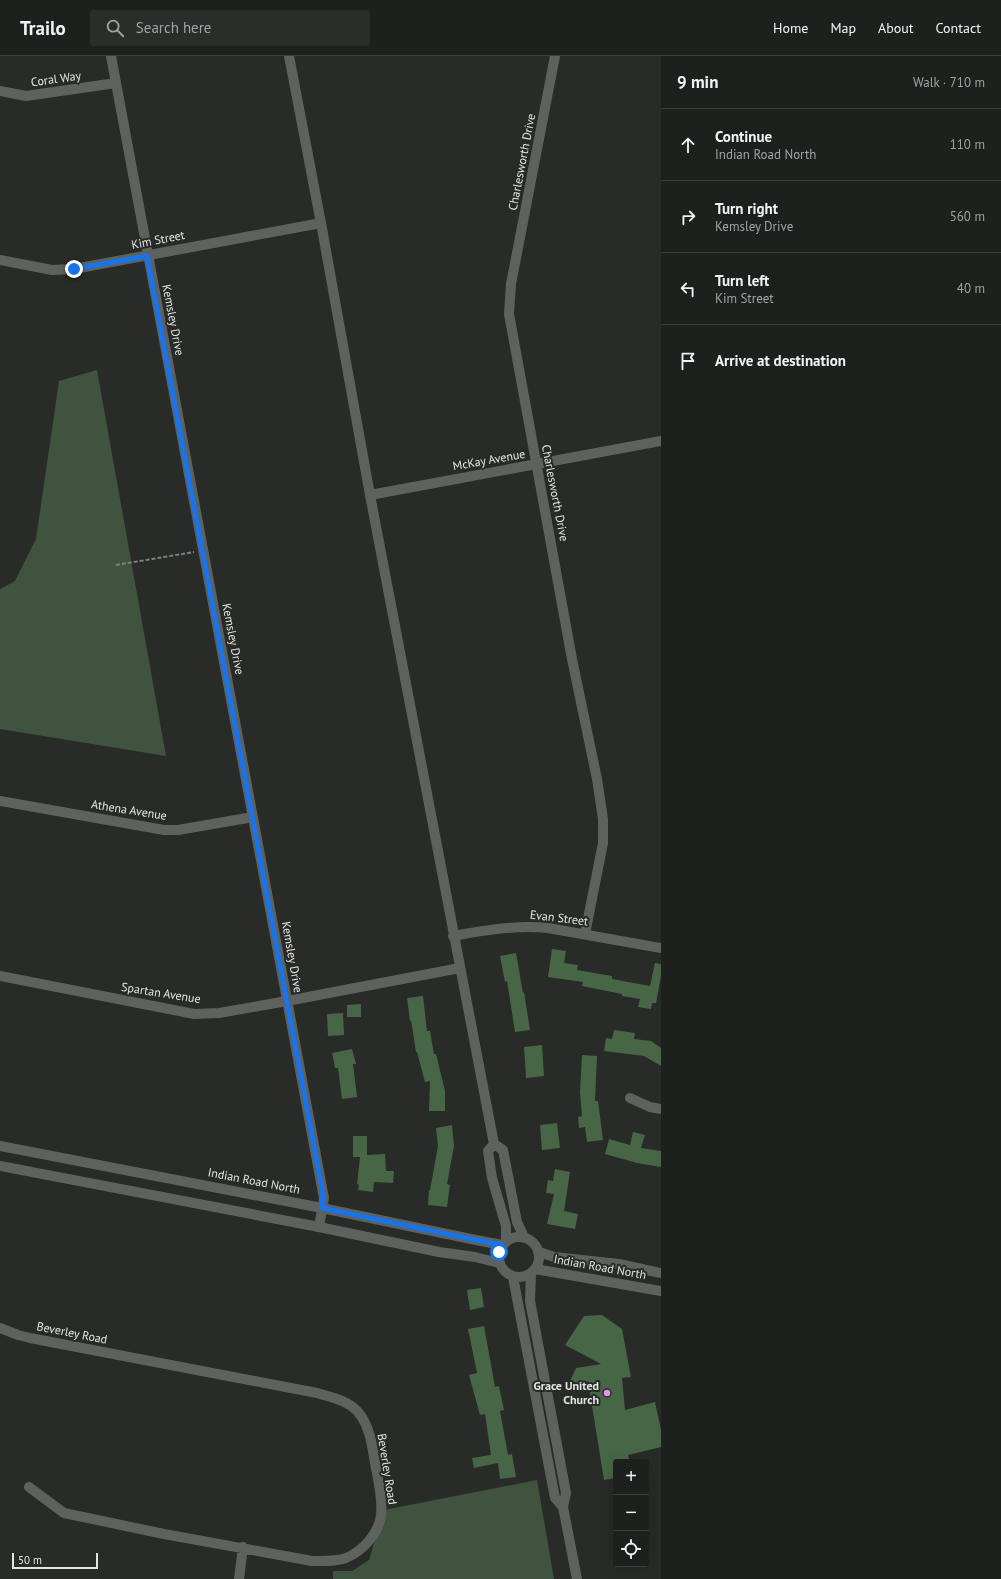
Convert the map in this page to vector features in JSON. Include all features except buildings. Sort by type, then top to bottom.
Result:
[{"type":"street","name":"Kemsley Drive","points":[[111,56],[147,256],[323,1194],[320,1227]]},
{"type":"street","points":[[289,56],[453,936],[494,1144],[503,1150],[517,1222],[524,1237]]},
{"type":"street","name":"Charlesworth Drive","points":[[555,56],[509,305],[510,324],[582,710],[597,779],[603,819],[603,843],[585,934]]},
{"type":"street","name":"Coral Way","points":[[0,91],[26,96],[116,83]]},
{"type":"street","name":"Kim Street","points":[[0,260],[62,270],[147,256],[321,223]]},
{"type":"street","name":"McKay Avenue","points":[[370,495],[661,441]]},
{"type":"street","name":"Athena Avenue","points":[[0,801],[164,830],[178,830],[253,817]]},
{"type":"street","name":"Evan Street","points":[[453,936],[492,929],[525,926],[548,928],[661,948]]},
{"type":"street","name":"Spartan Avenue","points":[[0,976],[194,1014],[219,1012],[287,1001],[460,968]]},
{"type":"street","points":[[630,1098],[650,1107],[661,1109]]},
{"type":"street","points":[[494,1144],[488,1152],[494,1183],[506,1226],[504,1243],[499,1252],[499,1263],[503,1271],[513,1277],[555,1498],[563,1507]]},
{"type":"street","name":"Indian Road North","points":[[0,1146],[322,1208],[471,1239],[504,1243],[515,1237],[524,1237],[533,1243],[538,1252],[539,1261],[533,1271],[526,1277],[513,1277]]},
{"type":"street","points":[[0,1166],[320,1227],[439,1252],[490,1260],[499,1263]]},
{"type":"street","name":"Indian Road North","points":[[538,1252],[554,1257],[627,1265],[661,1273]]},
{"type":"street","points":[[533,1271],[530,1300],[566,1493],[563,1507],[576,1579]]},
{"type":"street","name":"Indian Road North","points":[[533,1271],[661,1291]]},
{"type":"street","name":"Beverley Road","points":[[0,1328],[30,1338],[316,1393],[342,1401],[358,1411],[369,1433],[380,1494],[381,1515],[375,1532],[354,1554],[345,1558],[334,1560],[312,1561],[243,1547],[164,1534],[64,1513],[29,1488]]},
{"type":"street","points":[[239,1579],[243,1547]]},
{"type":"path","points":[[116,565],[203,550]]},
{"type":"green space","points":[[97,370],[166,756],[0,729],[0,589],[15,581],[36,539],[59,381]]},
{"type":"green space","points":[[537,1480],[554,1579],[333,1579],[333,1571],[352,1571],[369,1560],[384,1510]]},
{"type":"place","name":"Grace United Church","points":[[607,1393]]},
{"type":"route","points":[[74,269],[147,256],[324,1198],[322,1208],[502,1245],[499,1252]]}]
